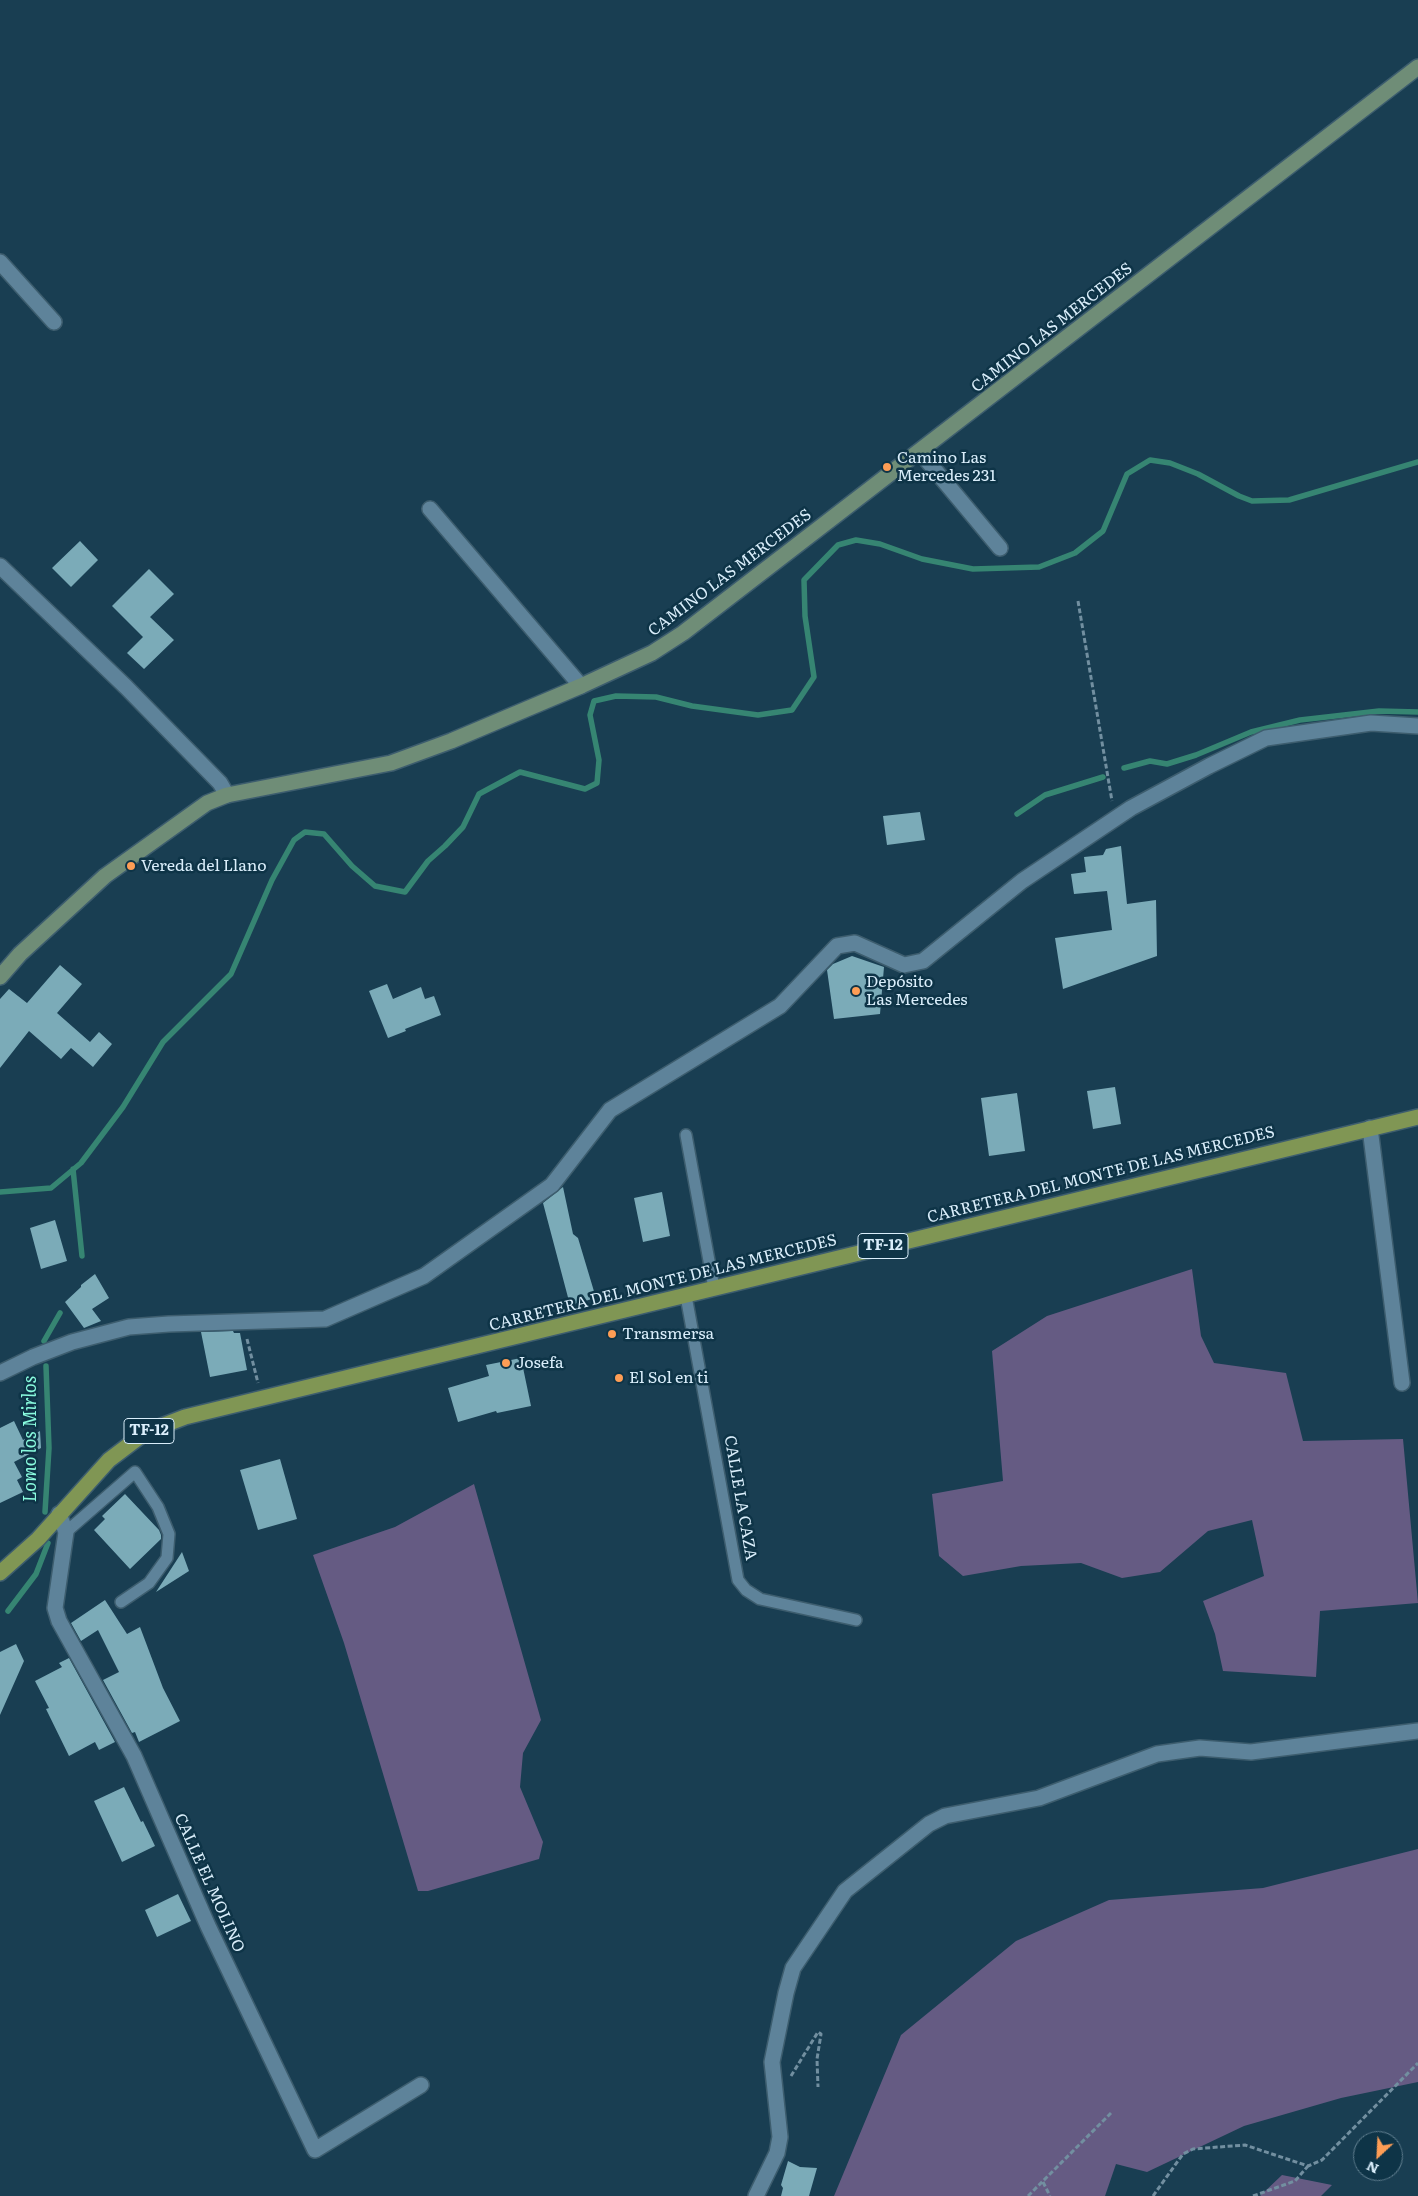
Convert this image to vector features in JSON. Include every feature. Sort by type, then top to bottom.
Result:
[{"type":"main road","name":"CAMINO LAS MERCEDES","points":[[0,977],[20,954],[105,876],[207,803],[227,795],[391,763],[459,738],[652,653],[683,633],[920,452],[1418,67]]},
{"type":"main road","name":"CARRETERA DEL MONTE DE LAS MERCEDES","points":[[0,1573],[38,1539],[109,1460],[146,1432],[185,1417],[1418,1117]]},
{"type":"street","points":[[0,262],[54,322]]},
{"type":"street","points":[[920,452],[1000,548]]},
{"type":"street","points":[[430,509],[580,686]]},
{"type":"street","points":[[0,566],[126,687],[220,783],[227,795]]},
{"type":"street","points":[[0,1373],[33,1357],[72,1342],[129,1327],[325,1319],[424,1276],[552,1185],[610,1110],[780,1006],[837,946],[856,943],[904,965],[923,961],[1022,881],[1115,819],[1209,766],[1266,738],[1372,723],[1418,726]]},
{"type":"street","points":[[1370,1128],[1402,1383]]},
{"type":"street","name":"CALLE EL MOLINO","points":[[59,1514],[66,1532],[55,1608],[59,1621],[134,1756],[208,1926],[315,2150],[421,2085]]},
{"type":"street","points":[[756,2196],[777,2152],[780,2137],[772,2062],[793,1968],[845,1891],[929,1824],[945,1816],[1039,1798],[1157,1754],[1200,1748],[1251,1752],[1418,1731]]},
{"type":"lane","points":[[686,1135],[714,1288]]},
{"type":"lane","name":"CALLE LA CAZA","points":[[686,1296],[738,1580],[746,1590],[760,1599],[856,1620]]},
{"type":"lane","points":[[66,1532],[135,1472],[158,1507],[169,1534],[167,1558],[149,1583],[121,1602]]},
{"type":"path","points":[[1078,601],[1115,819]]},
{"type":"path","points":[[243,1322],[254,1373]]},
{"type":"path","points":[[788,2083],[818,2032],[821,2034],[817,2060],[818,2087]]},
{"type":"path","points":[[1253,2196],[1295,2181],[1308,2166],[1322,2160],[1418,2063]]},
{"type":"path","points":[[1028,2196],[1111,2113]]},
{"type":"path","points":[[1153,2196],[1183,2154],[1193,2149],[1245,2145],[1308,2166]]},
{"type":"path","points":[[1043,2182],[1050,2196]]},
{"type":"shaded area","points":[[1192,1269],[1201,1336],[1214,1363],[1286,1373],[1303,1441],[1403,1439],[1418,1603],[1320,1611],[1316,1677],[1223,1671],[1215,1634],[1203,1601],[1264,1576],[1252,1520],[1208,1531],[1160,1572],[1122,1578],[1081,1563],[1021,1566],[963,1576],[939,1556],[932,1494],[1003,1481],[992,1351],[1047,1316]]},
{"type":"shaded area","points":[[474,1484],[541,1720],[523,1753],[520,1787],[543,1842],[539,1859],[428,1891],[418,1891],[344,1643],[313,1555],[395,1527]]},
{"type":"shaded area","points":[[1418,1849],[1418,2082],[1341,2098],[1244,2126],[1147,2172],[1116,2164],[1105,2196],[834,2196],[901,2035],[1016,1941],[1109,1900],[1263,1888]]},
{"type":"shaded area","points":[[1282,2175],[1332,2185],[1321,2196],[1260,2196]]},
{"type":"building","points":[[80,541],[98,560],[71,587],[52,568]]},
{"type":"building","points":[[149,569],[174,594],[150,617],[174,640],[144,669],[127,653],[143,637],[112,606]]},
{"type":"building","points":[[920,812],[925,840],[887,845],[883,816]]},
{"type":"building","points":[[1121,846],[1127,904],[1156,900],[1157,956],[1063,989],[1055,938],[1112,930],[1107,891],[1074,894],[1071,874],[1086,872],[1084,857],[1103,855],[1106,849]]},
{"type":"building","name":"Depósito Las Mercedes","points":[[852,956],[884,967],[880,1014],[834,1019],[827,970],[833,964]]},
{"type":"building","points":[[60,965],[82,984],[57,1013],[90,1042],[99,1032],[112,1044],[93,1067],[71,1048],[61,1059],[29,1031],[0,1068],[0,999],[9,989],[27,1003]]},
{"type":"building","points":[[387,984],[393,999],[421,987],[425,999],[434,996],[441,1015],[388,1038],[369,991]]},
{"type":"building","points":[[1115,1087],[1121,1124],[1093,1129],[1087,1091]]},
{"type":"building","points":[[1017,1093],[1025,1151],[989,1156],[981,1098]]},
{"type":"building","points":[[563,1187],[573,1234],[578,1238],[596,1298],[570,1305],[543,1203]]},
{"type":"building","points":[[662,1192],[670,1236],[643,1242],[634,1198]]},
{"type":"building","points":[[55,1220],[67,1261],[41,1269],[30,1228]]},
{"type":"building","points":[[95,1274],[109,1298],[92,1309],[101,1321],[84,1328],[65,1302],[81,1285]]},
{"type":"building","points":[[233,1331],[234,1333],[240,1333],[247,1370],[210,1377],[201,1332]]},
{"type":"building","points":[[521,1358],[531,1406],[497,1413],[496,1411],[458,1422],[448,1388],[489,1376],[486,1365]]},
{"type":"building","points":[[14,1421],[23,1440],[40,1431],[41,1448],[14,1462],[22,1477],[17,1480],[23,1492],[0,1503],[0,1428]]},
{"type":"building","points":[[280,1459],[297,1519],[258,1530],[240,1470]]},
{"type":"building","points":[[125,1494],[159,1530],[161,1535],[161,1539],[130,1569],[94,1530],[105,1519],[102,1516]]},
{"type":"building","points":[[182,1552],[189,1571],[156,1592]]},
{"type":"building","points":[[105,1600],[127,1634],[140,1627],[163,1688],[180,1721],[139,1742],[135,1732],[132,1733],[103,1680],[119,1672],[98,1630],[81,1641],[71,1623]]},
{"type":"building","points":[[16,1644],[24,1661],[0,1715],[0,1652]]},
{"type":"building","points":[[69,1658],[115,1742],[99,1750],[95,1742],[69,1756],[46,1709],[49,1708],[35,1681],[62,1667],[59,1663]]},
{"type":"building","points":[[124,1787],[155,1846],[122,1862],[94,1801]]},
{"type":"building","points":[[178,1894],[191,1921],[157,1937],[145,1910]]},
{"type":"building","points":[[788,2161],[800,2167],[817,2168],[809,2196],[781,2196],[783,2188],[781,2185]]},
{"type":"waterway","points":[[0,1192],[51,1188],[81,1163],[123,1107],[163,1042],[231,974],[272,880],[294,840],[305,832],[324,834],[352,866],[375,886],[405,892],[428,861],[463,827],[479,794],[520,772],[585,789],[597,783],[599,760],[590,715],[594,701],[616,696],[656,697],[692,706],[758,715],[792,710],[814,677],[805,616],[804,580],[838,545],[856,540],[880,544],[922,559],[973,569],[1039,567],[1075,553],[1103,531],[1127,474],[1150,460],[1170,463],[1198,474],[1252,501],[1289,500],[1418,462]]},
{"type":"waterway","points":[[1124,768],[1150,761],[1167,764],[1196,755],[1251,732],[1300,720],[1379,711],[1418,712]]},
{"type":"waterway","points":[[1017,814],[1045,795],[1103,777]]},
{"type":"waterway","name":"Lomo los Mirlos","points":[[73,1169],[82,1256]]},
{"type":"waterway","name":"Lomo los Mirlos","points":[[44,1341],[60,1313]]},
{"type":"waterway","name":"Lomo los Mirlos","points":[[45,1512],[49,1448],[46,1366]]},
{"type":"waterway","name":"Lomo los Mirlos","points":[[8,1611],[36,1574],[48,1543]]},
{"type":"place","name":"Camino Las Mercedes 231","points":[[887,467]]},
{"type":"place","name":"Vereda del Llano","points":[[131,866]]},
{"type":"place","name":"Depósito Las Mercedes","points":[[856,991]]},
{"type":"place","name":"Transmersa","points":[[612,1334]]},
{"type":"place","name":"Josefa","points":[[506,1363]]},
{"type":"place","name":"El Sol en ti","points":[[619,1378]]}]
